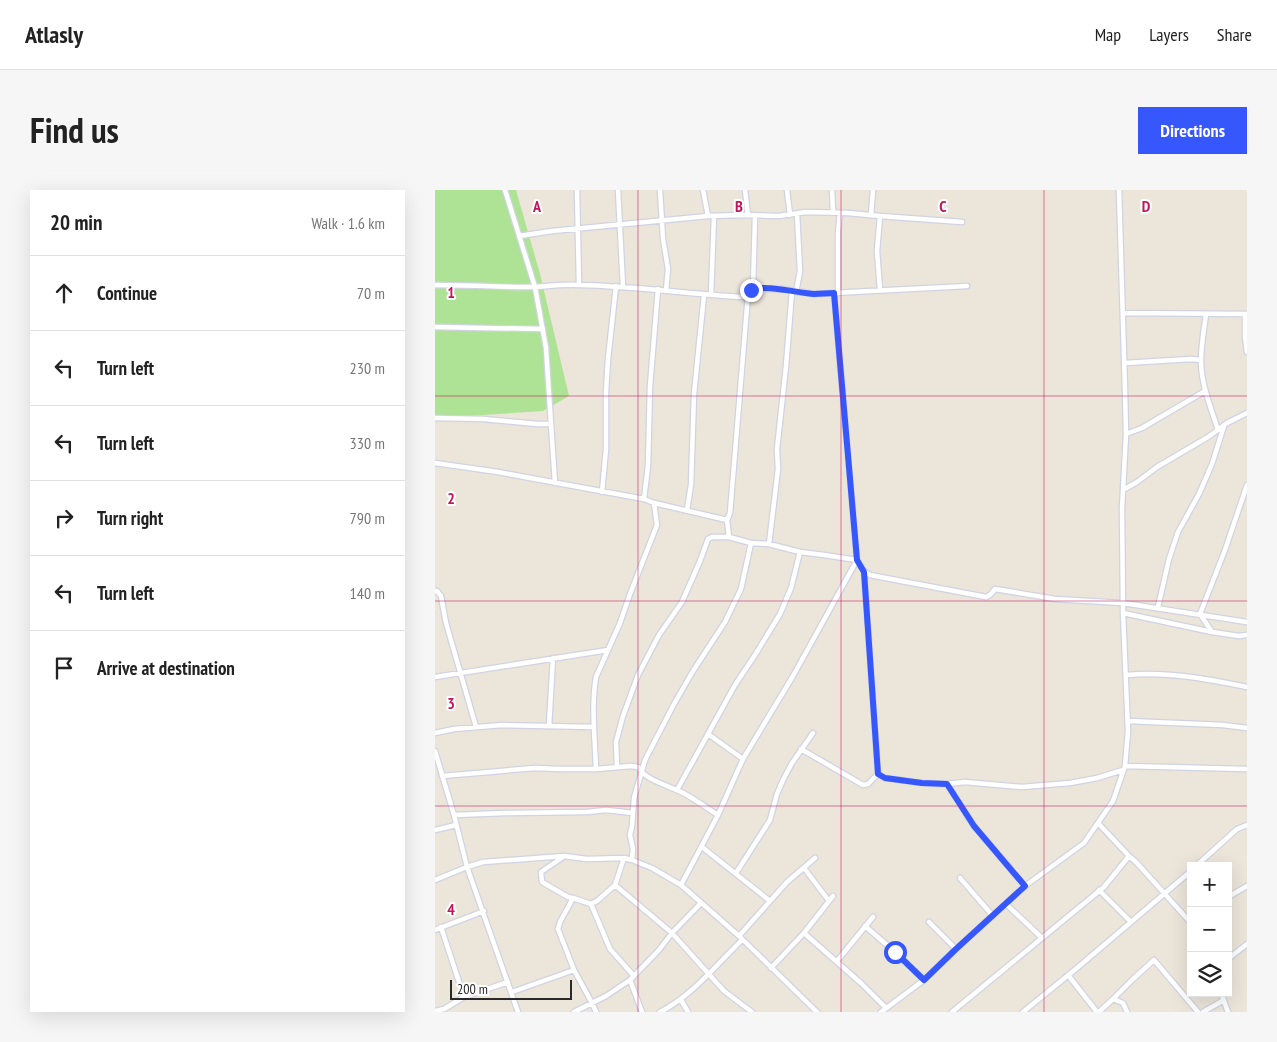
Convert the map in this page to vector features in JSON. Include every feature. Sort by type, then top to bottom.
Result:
[{"type":"street","points":[[505,190],[535,287],[543,329],[546,348],[555,483]]},
{"type":"street","points":[[577,190],[579,285]]},
{"type":"street","points":[[618,190],[623,287]]},
{"type":"street","points":[[660,190],[667,269],[666,290]]},
{"type":"street","points":[[703,190],[707,216]]},
{"type":"street","points":[[745,190],[748,215]]},
{"type":"street","points":[[787,190],[791,215]]},
{"type":"street","points":[[831,190],[833,212]]},
{"type":"street","points":[[871,215],[873,190]]},
{"type":"street","points":[[881,1012],[924,980],[1025,886],[1084,843],[1113,801],[1124,768],[1128,721],[1123,613],[1122,508],[1125,363],[1119,190]]},
{"type":"street","points":[[519,236],[707,216],[791,215],[806,212],[840,212],[961,222]]},
{"type":"street","points":[[801,749],[863,786],[868,784],[878,774],[864,572],[857,560],[836,293],[840,212]]},
{"type":"street","points":[[769,544],[778,469],[777,449],[794,291],[800,271],[797,214]]},
{"type":"street","points":[[711,295],[714,216]]},
{"type":"street","points":[[729,537],[727,520],[730,513],[748,295],[753,288],[755,216]]},
{"type":"street","points":[[879,290],[877,251],[880,216]]},
{"type":"street","points":[[435,285],[535,287],[558,284],[659,289],[704,295],[743,297],[748,295]]},
{"type":"street","points":[[602,492],[606,449],[607,359],[616,286]]},
{"type":"street","points":[[753,288],[814,294],[967,286]]},
{"type":"street","points":[[644,499],[648,466],[651,370],[659,289]]},
{"type":"street","points":[[687,510],[691,485],[694,394],[704,295]]},
{"type":"street","points":[[1123,313],[1246,314],[1245,336],[1247,352]]},
{"type":"street","points":[[1205,314],[1201,360],[1205,391],[1218,430]]},
{"type":"street","points":[[435,326],[543,329]]},
{"type":"street","points":[[1125,363],[1201,360]]},
{"type":"street","points":[[1125,434],[1142,428],[1205,391]]},
{"type":"street","points":[[1123,490],[1247,413]]},
{"type":"street","points":[[435,418],[551,424]]},
{"type":"street","points":[[1159,607],[1169,559],[1178,532],[1213,464],[1224,426]]},
{"type":"street","points":[[435,463],[472,467],[644,499],[727,520]]},
{"type":"street","points":[[1200,614],[1225,550],[1247,485]]},
{"type":"street","points":[[596,768],[594,685],[657,525],[654,503]]},
{"type":"street","points":[[617,767],[616,742],[638,675],[659,635],[682,602],[708,539],[711,537],[729,537],[800,552],[857,560]]},
{"type":"street","points":[[632,860],[633,849],[630,835],[634,798],[645,760],[693,671],[725,622],[741,589],[751,543]]},
{"type":"street","points":[[677,790],[735,685],[780,614],[791,588],[800,552]]},
{"type":"street","points":[[681,885],[718,815],[743,760],[793,676],[857,560]]},
{"type":"street","points":[[864,572],[870,575],[986,597],[991,595],[995,589],[1055,598],[1123,602],[1247,622]]},
{"type":"street","points":[[435,591],[441,596],[476,727]]},
{"type":"street","points":[[1123,613],[1212,632],[1239,636],[1247,635]]},
{"type":"street","points":[[1200,614],[1212,632]]},
{"type":"street","points":[[435,677],[608,650]]},
{"type":"street","points":[[549,726],[553,658]]},
{"type":"street","points":[[1127,675],[1143,673],[1177,675],[1247,687]]},
{"type":"street","points":[[1128,721],[1223,725],[1247,728]]},
{"type":"street","points":[[435,734],[502,724],[594,727]]},
{"type":"street","points":[[736,873],[770,820],[783,780],[801,749],[813,733]]},
{"type":"street","points":[[708,734],[743,760]]},
{"type":"street","points":[[435,751],[467,867],[518,1012]]},
{"type":"street","points":[[442,776],[535,768],[561,769],[631,766],[638,767],[641,773],[677,790],[718,815]]},
{"type":"street","points":[[878,774],[885,778],[922,783],[947,784],[965,782],[1022,787],[1070,783],[1097,778],[1124,768],[1247,769]]},
{"type":"street","points":[[947,784],[974,826],[1025,886]]},
{"type":"street","points":[[454,816],[505,812],[587,812],[606,810],[633,813]]},
{"type":"street","points":[[1098,823],[1187,919]]},
{"type":"street","points":[[435,830],[456,825]]},
{"type":"street","points":[[1200,862],[1237,829],[1247,825]]},
{"type":"street","points":[[702,847],[770,901]]},
{"type":"street","points":[[564,856],[541,872],[541,881],[568,897],[591,904],[615,885],[624,858]]},
{"type":"street","points":[[435,880],[483,862],[564,856],[587,859],[624,858],[632,860],[652,868],[681,885],[741,938],[817,1012]]},
{"type":"street","points":[[953,1012],[1104,886],[1129,856]]},
{"type":"street","points":[[660,1012],[681,1000],[697,986],[741,938],[787,882],[815,858]]},
{"type":"street","points":[[804,868],[829,901]]},
{"type":"street","points":[[1023,1012],[1187,874]]},
{"type":"street","points":[[961,878],[993,916]]},
{"type":"street","points":[[615,885],[672,933],[724,991],[752,1012]]},
{"type":"street","points":[[1232,895],[1247,886]]},
{"type":"street","points":[[1099,890],[1131,922]]},
{"type":"street","points":[[771,968],[804,933],[833,896]]},
{"type":"street","points":[[573,898],[558,929],[574,970],[596,1012]]},
{"type":"street","points":[[574,1012],[605,996],[632,978],[701,902]]},
{"type":"street","points":[[591,904],[610,949],[632,978],[642,1012]]},
{"type":"street","points":[[1006,904],[1042,938]]},
{"type":"street","points":[[435,930],[484,911]]},
{"type":"street","points":[[837,961],[873,917]]},
{"type":"street","points":[[929,922],[956,949]]},
{"type":"street","points":[[865,926],[924,980]]},
{"type":"street","points":[[441,927],[464,998]]},
{"type":"street","points":[[804,933],[863,984],[886,1008]]},
{"type":"street","points":[[1232,956],[1247,944]]},
{"type":"street","points":[[1068,976],[1098,1012],[1154,960],[1198,1012]]},
{"type":"street","points":[[512,992],[574,970]]},
{"type":"street","points":[[435,1011],[508,982]]},
{"type":"street","points":[[1222,997],[1228,1012]]},
{"type":"street","points":[[1113,999],[1123,1003],[1127,1012]]},
{"type":"street","points":[[681,1000],[688,1012]]},
{"type":"street","points":[[1203,1012],[1223,1000]]},
{"type":"green space","points":[[435,190],[516,190],[540,274],[569,396],[543,411],[435,418]]},
{"type":"route","points":[[751,290],[753,288],[768,288],[814,294],[834,293],[857,560],[864,572],[878,774],[885,778],[947,784],[974,826],[1025,886],[924,980],[895,952]]}]
